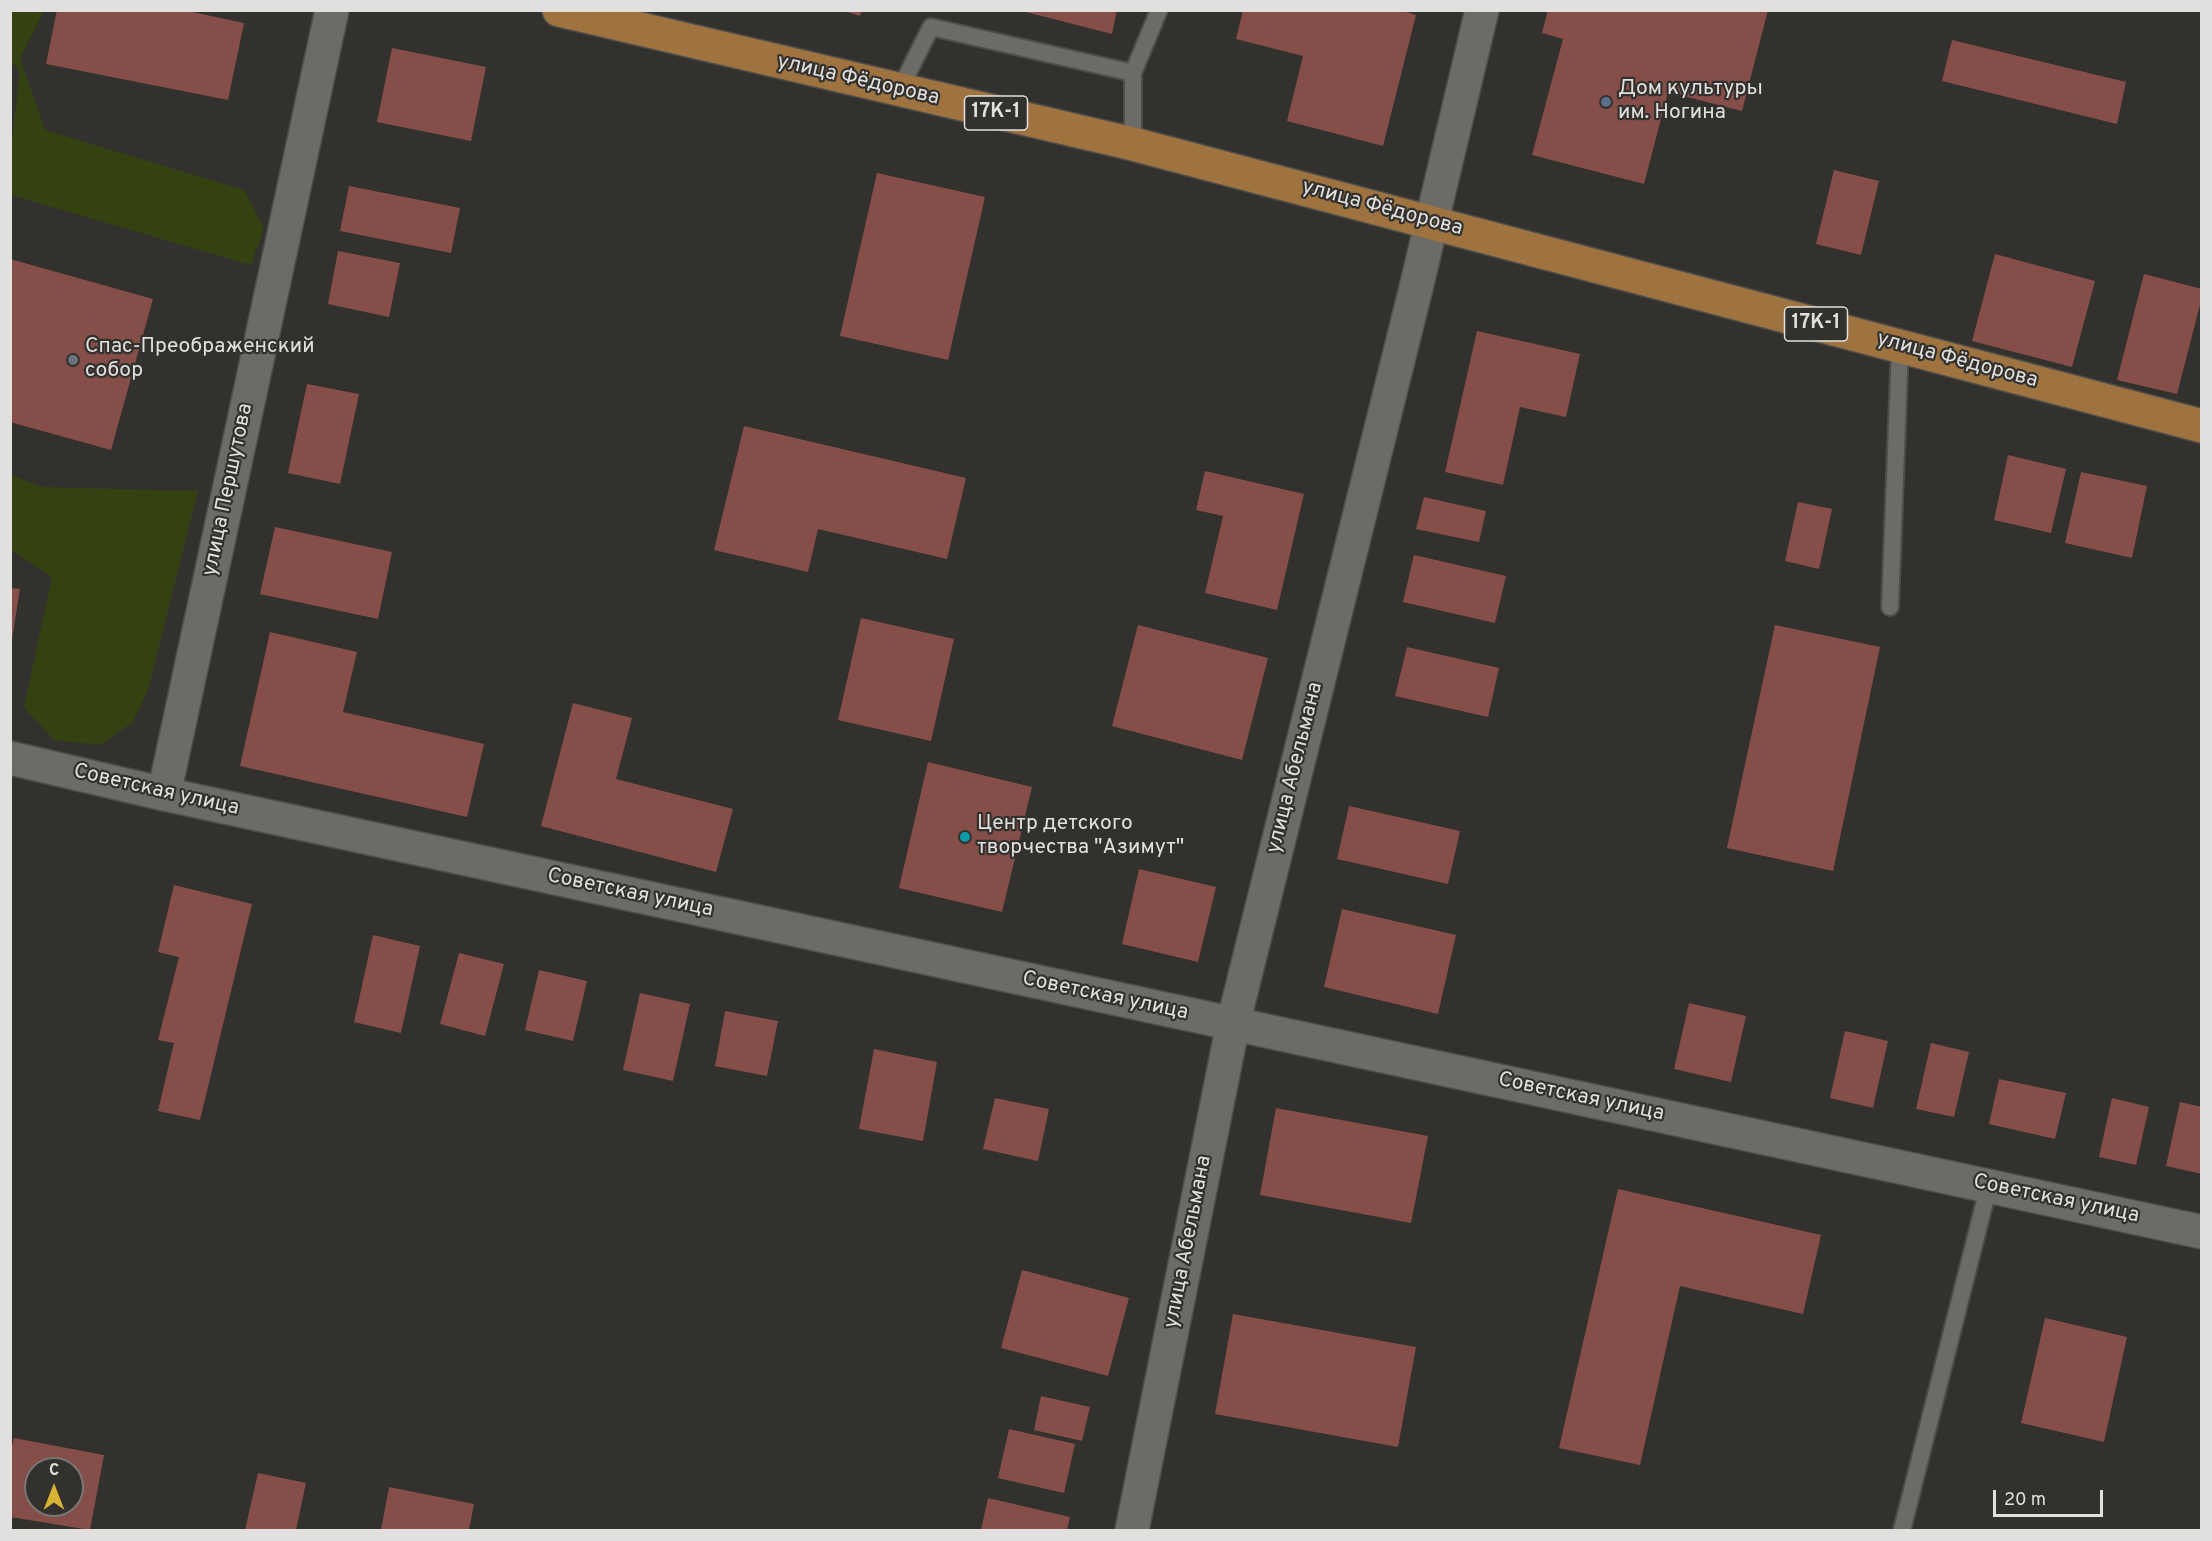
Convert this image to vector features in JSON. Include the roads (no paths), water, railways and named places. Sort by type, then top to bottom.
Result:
[{"type":"main road","name":"улица Фёдорова","points":[[559,10],[1133,144],[2202,426]]},
{"type":"street","name":"улица Першутова","points":[[164,794],[332,10]]},
{"type":"street","name":"улица Абельмана","points":[[1132,1530],[1233,1024],[1482,10]]},
{"type":"street","name":"Советская улица","points":[[10,758],[164,794],[2202,1232]]},
{"type":"lane","points":[[1133,144],[1133,73],[1159,10]]},
{"type":"lane","points":[[899,91],[931,27],[1133,73]]},
{"type":"lane","points":[[1890,607],[1900,346]]},
{"type":"lane","points":[[1902,1530],[1989,1185]]},
{"type":"place","name":"Дом культуры им. Ногина","points":[[1606,102]]},
{"type":"place","name":"Спас-Преображенский собор","points":[[73,360]]},
{"type":"place","name":"Центр детского творчества \"Азимут\"","points":[[965,837]]}]
